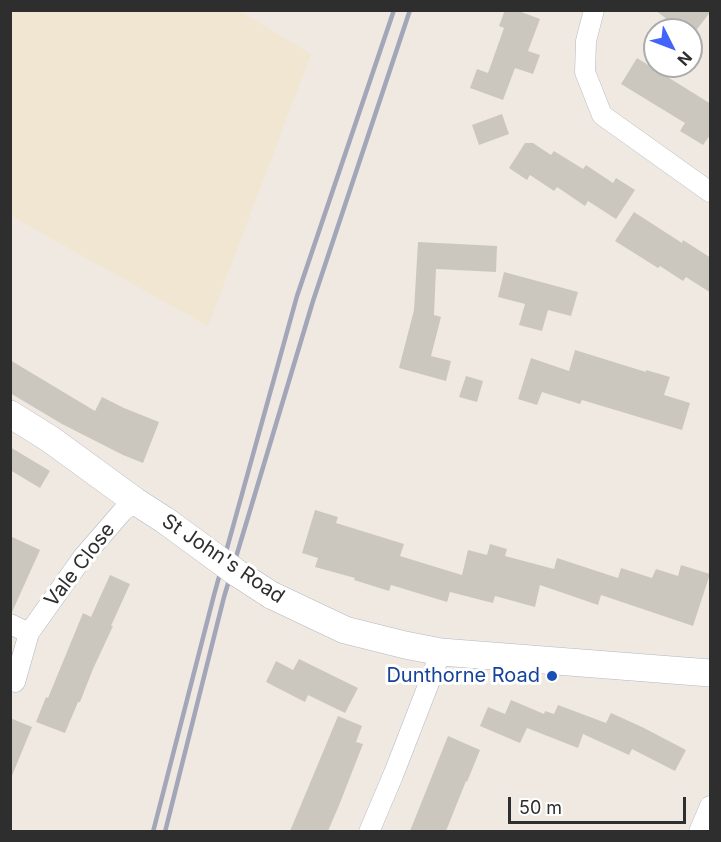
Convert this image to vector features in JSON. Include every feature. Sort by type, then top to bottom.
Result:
[{"type":"street","points":[[594,10],[586,41],[585,72],[602,115],[711,192]]},
{"type":"street","name":"St John's Road","points":[[10,414],[50,439],[271,595],[345,630],[441,652],[711,673]]},
{"type":"street","name":"Vale Close","points":[[15,682],[29,633],[83,557],[135,501]]},
{"type":"street","points":[[10,624],[29,633]]},
{"type":"street","points":[[369,831],[441,652]]},
{"type":"street","points":[[699,831],[711,806]]},
{"type":"shaded area","points":[[11,10],[240,11],[311,54],[208,326],[11,216]]},
{"type":"building","points":[[505,10],[516,10],[540,19],[528,51],[540,55],[533,74],[515,68],[503,100],[470,88],[477,69],[488,73],[504,28],[499,26]]},
{"type":"building","points":[[655,10],[711,10],[703,21],[703,18],[665,18]]},
{"type":"building","points":[[637,58],[643,62],[643,78],[669,78],[711,104],[711,134],[703,145],[680,131],[685,123],[621,84]]},
{"type":"building","points":[[502,114],[509,134],[479,145],[472,125]]},
{"type":"building","points":[[525,143],[533,143],[551,155],[554,151],[583,169],[586,165],[613,183],[616,178],[635,190],[616,219],[588,201],[585,206],[557,187],[554,191],[530,175],[527,180],[509,168]]},
{"type":"building","points":[[634,212],[682,243],[683,240],[711,258],[711,293],[686,277],[683,281],[660,266],[658,268],[615,241]]},
{"type":"building","points":[[418,242],[497,246],[496,272],[436,269],[434,315],[441,317],[431,356],[451,361],[446,381],[399,368],[414,310]]},
{"type":"building","points":[[504,272],[578,292],[571,316],[548,310],[542,331],[519,325],[525,304],[498,297]]},
{"type":"building","points":[[575,350],[670,377],[664,395],[690,403],[682,430],[582,400],[580,404],[542,392],[537,405],[518,399],[531,358],[569,371]]},
{"type":"building","points":[[10,360],[95,411],[102,397],[159,422],[143,463],[62,424],[10,393]]},
{"type":"building","points":[[466,376],[483,381],[477,402],[459,397]]},
{"type":"building","points":[[10,447],[50,471],[40,488],[10,470]]},
{"type":"building","points":[[315,510],[338,517],[336,523],[404,544],[400,556],[462,575],[468,550],[487,555],[490,544],[507,549],[505,556],[554,569],[557,558],[618,578],[621,568],[652,578],[656,569],[678,576],[681,565],[710,574],[693,626],[601,595],[598,605],[540,585],[535,607],[495,596],[493,603],[450,592],[447,602],[391,585],[389,591],[354,580],[355,578],[315,567],[318,558],[302,553]]},
{"type":"building","points":[[10,536],[40,550],[12,612],[10,612]]},
{"type":"building","points":[[110,575],[130,584],[65,733],[36,722],[83,613],[91,617]]},
{"type":"building","points":[[299,659],[358,688],[345,713],[308,695],[305,702],[266,682],[276,661],[293,670]]},
{"type":"building","points":[[511,700],[544,714],[545,711],[554,714],[558,705],[606,723],[611,713],[686,750],[675,771],[632,749],[629,755],[583,734],[578,748],[527,728],[520,743],[480,726],[488,707],[505,714]]},
{"type":"building","points":[[338,716],[362,726],[356,742],[363,744],[340,803],[328,831],[290,831]]},
{"type":"building","points":[[10,718],[32,727],[11,778],[10,778]]},
{"type":"building","points":[[448,736],[480,750],[446,831],[410,831]]},
{"type":"railway","points":[[153,832],[214,595],[297,296],[394,10]]},
{"type":"railway","points":[[165,832],[224,597],[313,301],[410,10]]},
{"type":"place","name":"Dunthorne Road","points":[[552,676]]}]
